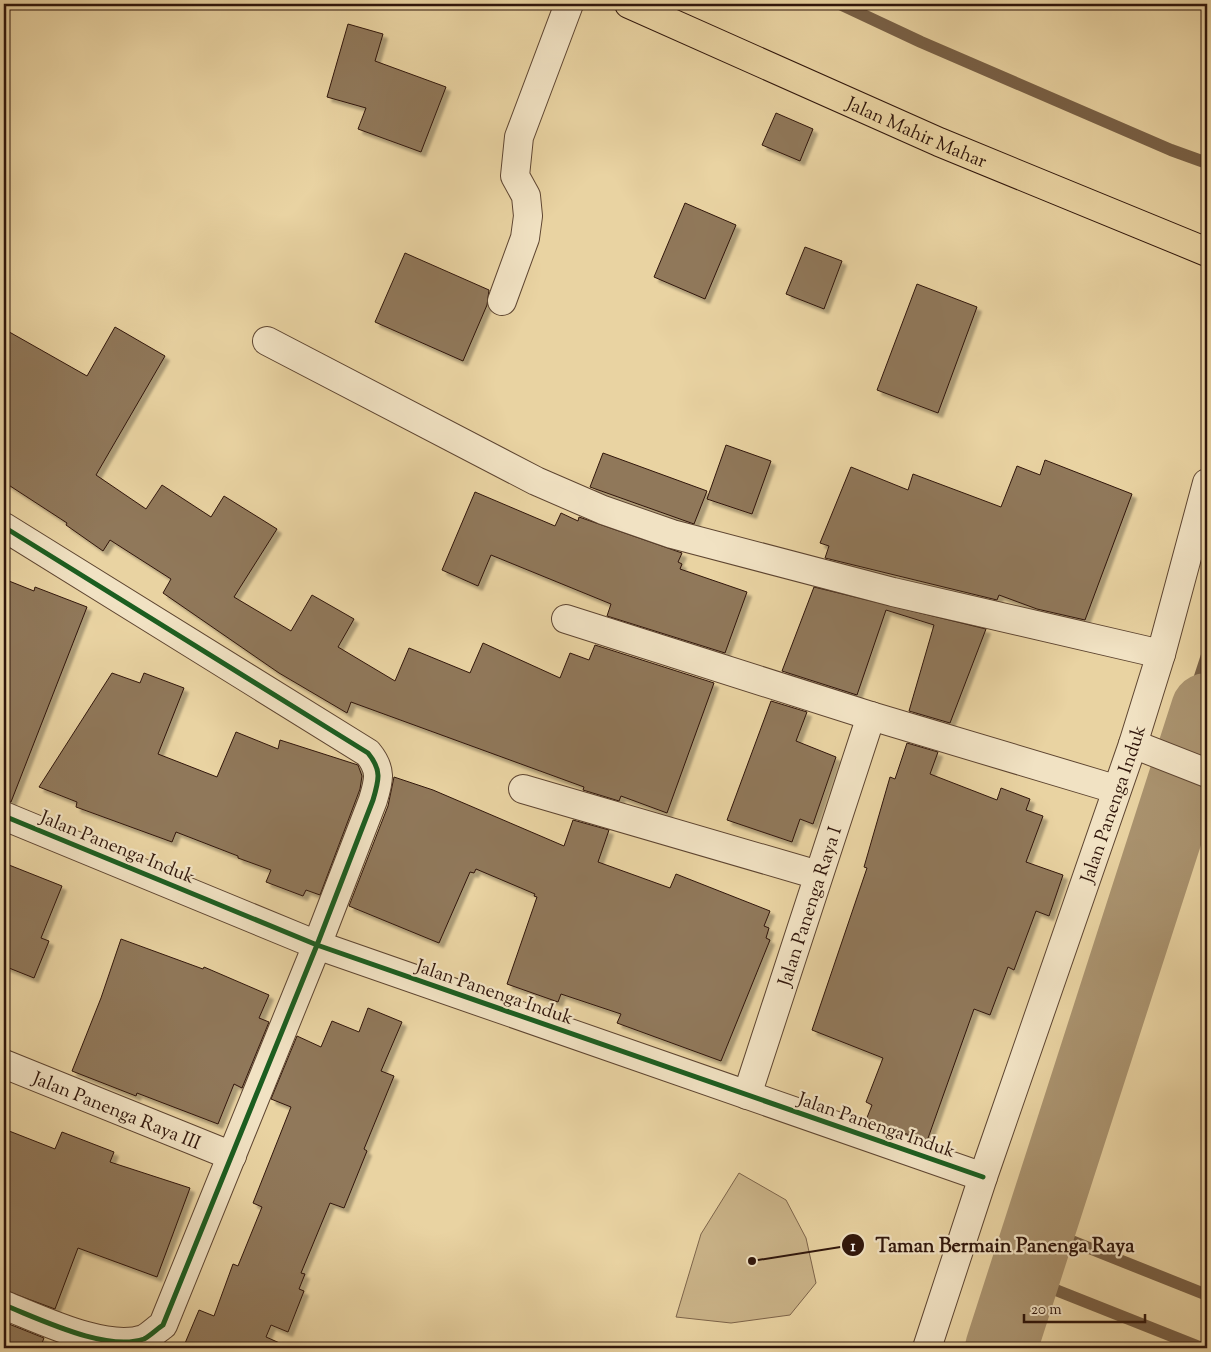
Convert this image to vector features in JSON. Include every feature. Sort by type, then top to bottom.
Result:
[{"type":"highway","name":"Jalan Mahir Mahar","points":[[629,4],[948,146],[1207,252]]},
{"type":"street","points":[[502,301],[525,238],[528,216],[526,196],[515,176],[519,137],[569,4]]},
{"type":"street","points":[[268,341],[536,480],[603,510],[655,528],[893,592],[1161,654]]},
{"type":"street","name":"Jalan Panenga Induk","points":[[927,1348],[983,1177],[1132,744],[1161,654],[1207,483]]},
{"type":"street","points":[[4,527],[368,753],[376,763],[379,775],[375,793],[317,945],[163,1325],[144,1338],[121,1343],[97,1340],[4,1305]]},
{"type":"street","points":[[566,619],[871,716],[1115,789]]},
{"type":"street","name":"Jalan Panenga Raya I","points":[[746,1094],[871,716]]},
{"type":"street","points":[[1132,744],[1207,773]]},
{"type":"street","points":[[523,789],[818,875]]},
{"type":"street","name":"Jalan Panenga Induk","points":[[4,816],[317,945],[983,1177]]},
{"type":"street","name":"Jalan Panenga Raya III","points":[[4,1064],[232,1156]]},
{"type":"shaded area","points":[[739,1173],[786,1200],[806,1238],[816,1283],[790,1315],[731,1323],[676,1317],[701,1234]]},
{"type":"building","points":[[348,24],[383,34],[375,61],[446,87],[421,152],[358,129],[366,108],[327,97]]},
{"type":"building","points":[[776,113],[813,129],[800,161],[762,145]]},
{"type":"building","points":[[685,203],[736,225],[705,299],[654,277]]},
{"type":"building","points":[[805,247],[842,261],[824,309],[786,294]]},
{"type":"building","points":[[405,253],[489,290],[487,305],[463,361],[375,322]]},
{"type":"building","points":[[917,284],[977,307],[938,413],[877,390]]},
{"type":"building","points":[[115,327],[165,356],[96,475],[146,509],[162,485],[211,517],[224,496],[277,529],[234,597],[291,631],[312,595],[354,619],[338,647],[395,681],[409,648],[470,673],[483,643],[560,678],[570,653],[589,660],[595,645],[714,683],[667,813],[621,796],[619,801],[583,790],[584,787],[351,702],[347,713],[279,673],[163,593],[171,579],[110,540],[103,551],[66,525],[67,523],[4,482],[4,329],[87,376]]},
{"type":"building","points":[[726,445],[771,461],[752,514],[707,499]]},
{"type":"building","points":[[603,453],[707,491],[694,524],[590,487]]},
{"type":"building","points":[[1045,460],[1132,494],[1085,620],[1037,609],[999,595],[997,600],[825,558],[829,546],[820,543],[851,467],[908,490],[913,474],[1001,507],[1017,466],[1040,475]]},
{"type":"building","points":[[475,492],[555,526],[561,513],[578,521],[579,517],[682,553],[678,562],[682,564],[680,569],[747,592],[725,653],[607,616],[611,604],[491,555],[478,586],[442,570]]},
{"type":"building","points":[[4,579],[34,591],[35,587],[87,607],[11,802],[4,801]]},
{"type":"building","points":[[814,587],[986,629],[950,723],[909,711],[934,625],[886,610],[857,695],[782,671]]},
{"type":"building","points":[[112,673],[140,683],[144,673],[184,688],[158,754],[217,777],[236,732],[278,749],[280,740],[358,765],[362,776],[360,789],[320,895],[306,890],[303,896],[266,882],[271,870],[238,858],[238,856],[176,832],[172,842],[76,807],[77,802],[39,787]]},
{"type":"building","points":[[771,701],[807,712],[796,741],[836,757],[813,824],[800,819],[792,842],[727,820]]},
{"type":"building","points":[[907,743],[938,752],[930,774],[997,800],[1001,788],[1030,799],[1026,810],[1043,816],[1026,862],[1063,875],[1049,916],[1036,911],[1014,970],[1008,967],[990,1015],[974,1009],[927,1141],[866,1120],[872,1105],[866,1102],[883,1058],[812,1030],[867,868],[864,867],[890,777],[895,779]]},
{"type":"building","points":[[394,777],[433,790],[564,846],[573,820],[609,830],[598,862],[670,888],[676,874],[770,911],[764,926],[769,928],[766,938],[770,940],[721,1061],[617,1023],[621,1014],[561,994],[558,1002],[507,984],[537,897],[534,896],[535,894],[476,869],[474,873],[470,872],[439,943],[349,906],[388,806]]},
{"type":"building","points":[[4,863],[62,886],[41,938],[49,941],[34,978],[4,966]]},
{"type":"building","points":[[121,939],[203,969],[204,967],[269,995],[259,1018],[269,1022],[242,1088],[234,1084],[218,1124],[137,1093],[136,1096],[72,1071],[101,998]]},
{"type":"building","points":[[368,1008],[402,1022],[381,1071],[394,1076],[364,1149],[367,1151],[344,1208],[330,1203],[301,1273],[305,1274],[299,1289],[304,1291],[288,1332],[271,1325],[266,1337],[291,1348],[183,1348],[199,1310],[214,1316],[233,1264],[238,1266],[262,1207],[253,1203],[291,1107],[271,1099],[297,1036],[321,1047],[332,1021],[359,1032]]},
{"type":"building","points":[[4,1129],[55,1149],[62,1132],[114,1152],[110,1162],[190,1188],[157,1277],[78,1248],[55,1309],[4,1290]]},
{"type":"building","points":[[4,1322],[44,1338],[40,1348],[4,1348]]},
{"type":"waterway","points":[[840,4],[921,42],[1171,150],[1207,163]]},
{"type":"waterway","points":[[990,1348],[1060,1106],[1207,655]]},
{"type":"waterway","points":[[1001,1348],[1207,709]]},
{"type":"waterway","points":[[1039,1228],[1207,1295]]},
{"type":"waterway","points":[[1023,1277],[1202,1348]]},
{"type":"cycle path","points":[[4,527],[368,753],[376,765],[378,775],[373,800],[317,945],[163,1325],[144,1339],[129,1342],[111,1341],[73,1332],[4,1305]]},
{"type":"cycle path","points":[[4,816],[317,945],[983,1177]]},
{"type":"place","name":"Taman Bermain Panenga Raya","points":[[752,1261]]}]
